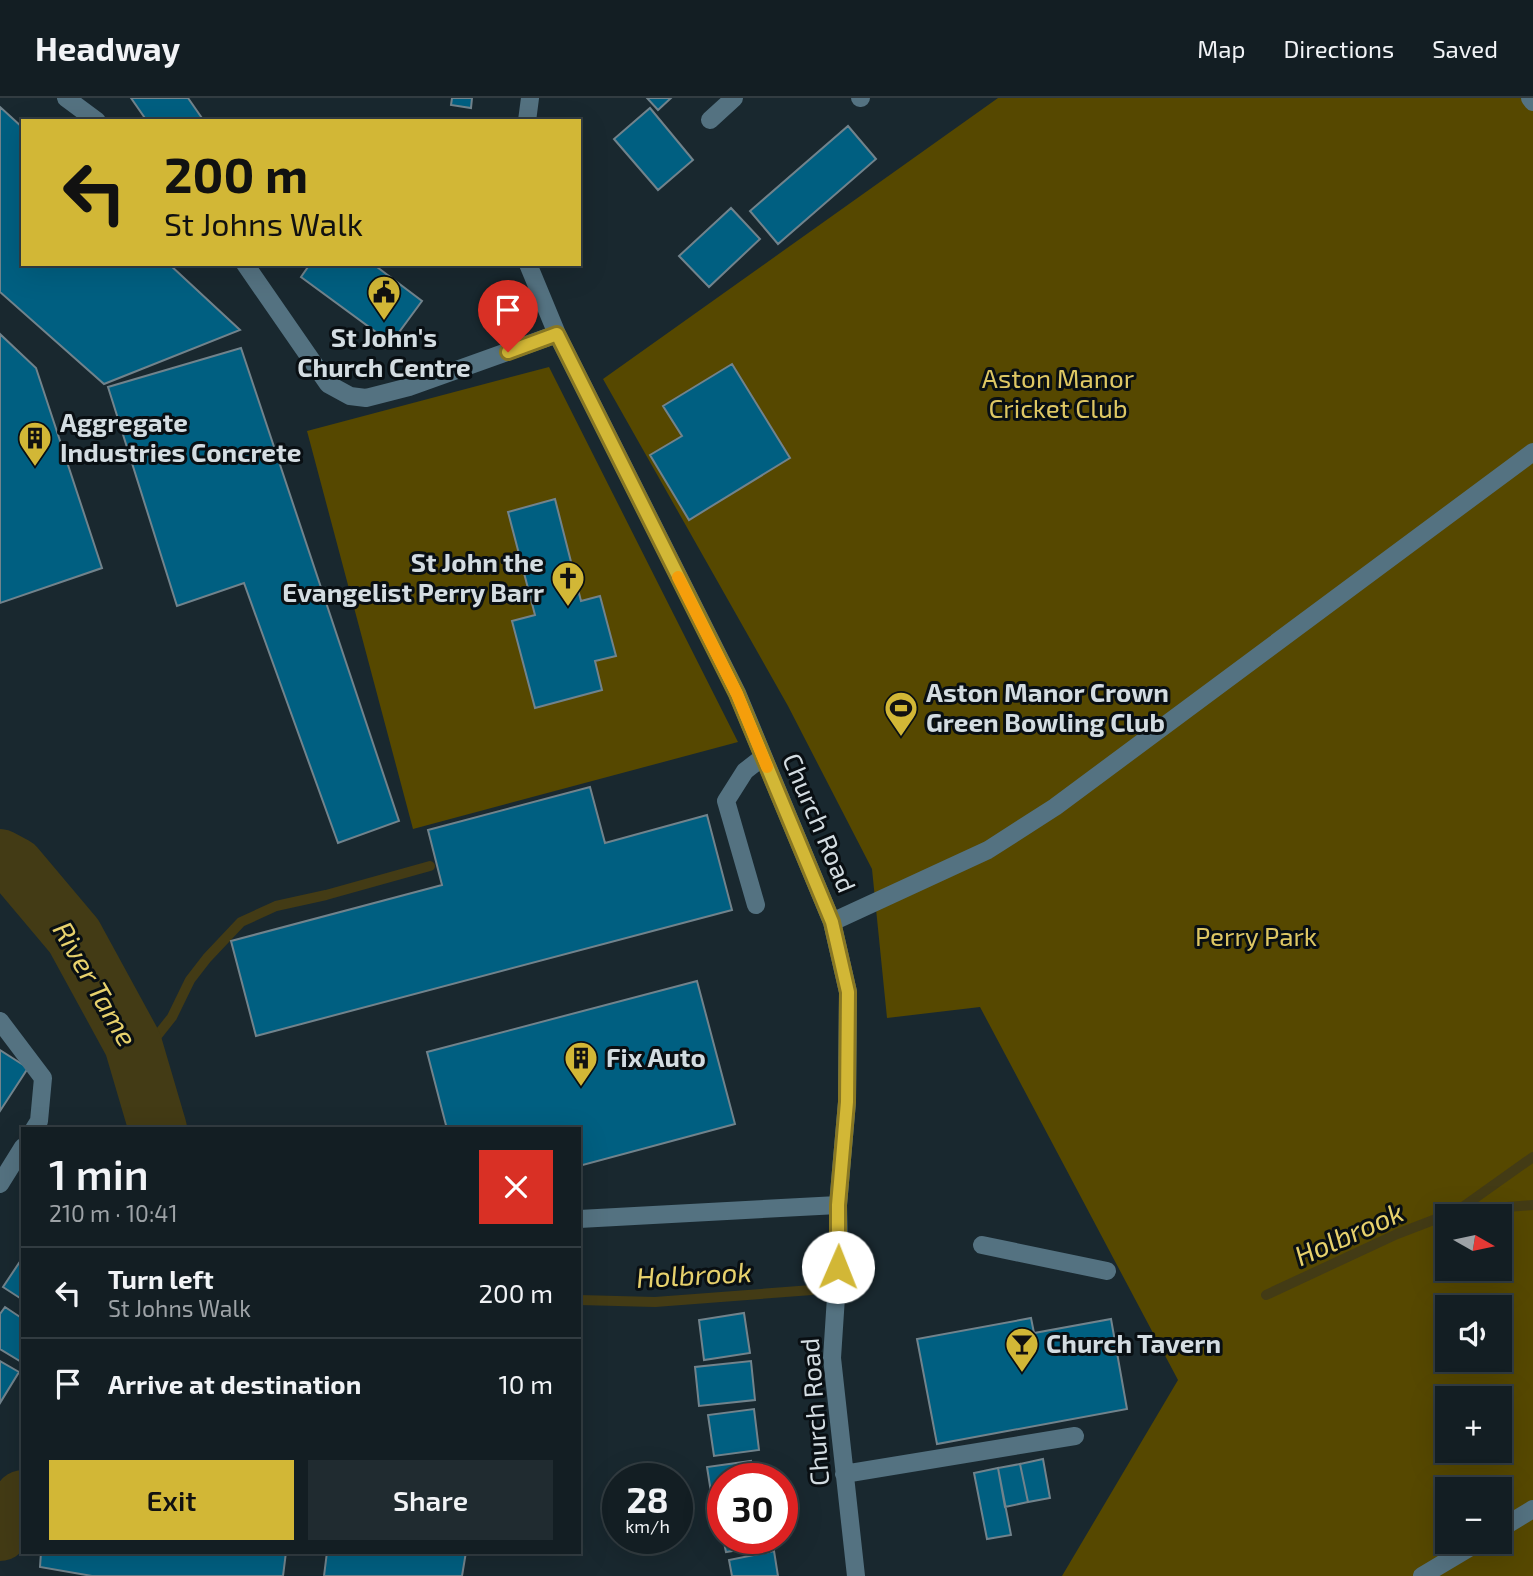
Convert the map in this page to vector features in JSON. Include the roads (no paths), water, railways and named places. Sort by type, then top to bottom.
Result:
[{"type":"street","points":[[66,98],[94,119]]},
{"type":"street","points":[[527,119],[530,98]]},
{"type":"street","points":[[710,120],[734,98]]},
{"type":"street","points":[[246,266],[328,384],[350,397],[366,398],[410,387],[557,334]]},
{"type":"street","name":"Church Road","points":[[529,266],[557,334],[737,694],[832,922],[848,992],[847,1102],[838,1205],[837,1291],[832,1358],[856,1576]]},
{"type":"street","points":[[832,922],[988,850],[1055,807],[1533,452]]},
{"type":"street","points":[[756,905],[726,801],[745,771],[763,757]]},
{"type":"street","points":[[0,1021],[43,1078],[39,1121],[35,1127]]},
{"type":"street","points":[[0,1184],[21,1150]]},
{"type":"street","points":[[581,1219],[838,1205]]},
{"type":"street","points":[[982,1245],[1107,1271]]},
{"type":"street","points":[[844,1474],[1075,1436]]},
{"type":"street","points":[[1512,1522],[1533,1509]]},
{"type":"street","points":[[1422,1576],[1459,1554]]},
{"type":"waterway","name":"River Tame","points":[[0,858],[15,866],[74,936],[133,1044],[157,1127]]},
{"type":"waterway","points":[[138,1060],[172,1017],[190,980],[241,922],[276,906],[430,866]]},
{"type":"waterway","points":[[1467,1204],[1533,1157]]},
{"type":"waterway","name":"Holbrook","points":[[1266,1295],[1397,1234],[1457,1211],[1533,1205]]},
{"type":"waterway","name":"Holbrook","points":[[581,1300],[655,1302],[812,1290]]},
{"type":"waterway","name":"River Tame","points":[[0,1532],[21,1502]]},
{"type":"place","name":"St John's Church Centre","points":[[384,322]]},
{"type":"place","name":"Aggregate Industries Concrete","points":[[35,468]]},
{"type":"place","name":"St John the Evangelist Perry Barr","points":[[568,608]]},
{"type":"place","name":"Aston Manor Crown Green Bowling Club","points":[[901,738]]},
{"type":"place","name":"Fix Auto","points":[[581,1088]]},
{"type":"place","name":"Church Tavern","points":[[1022,1374]]},
{"type":"park label","name":"Aston Manor Cricket Club","points":[[1058,394]]},
{"type":"park label","name":"Perry Park","points":[[1256,937]]}]
